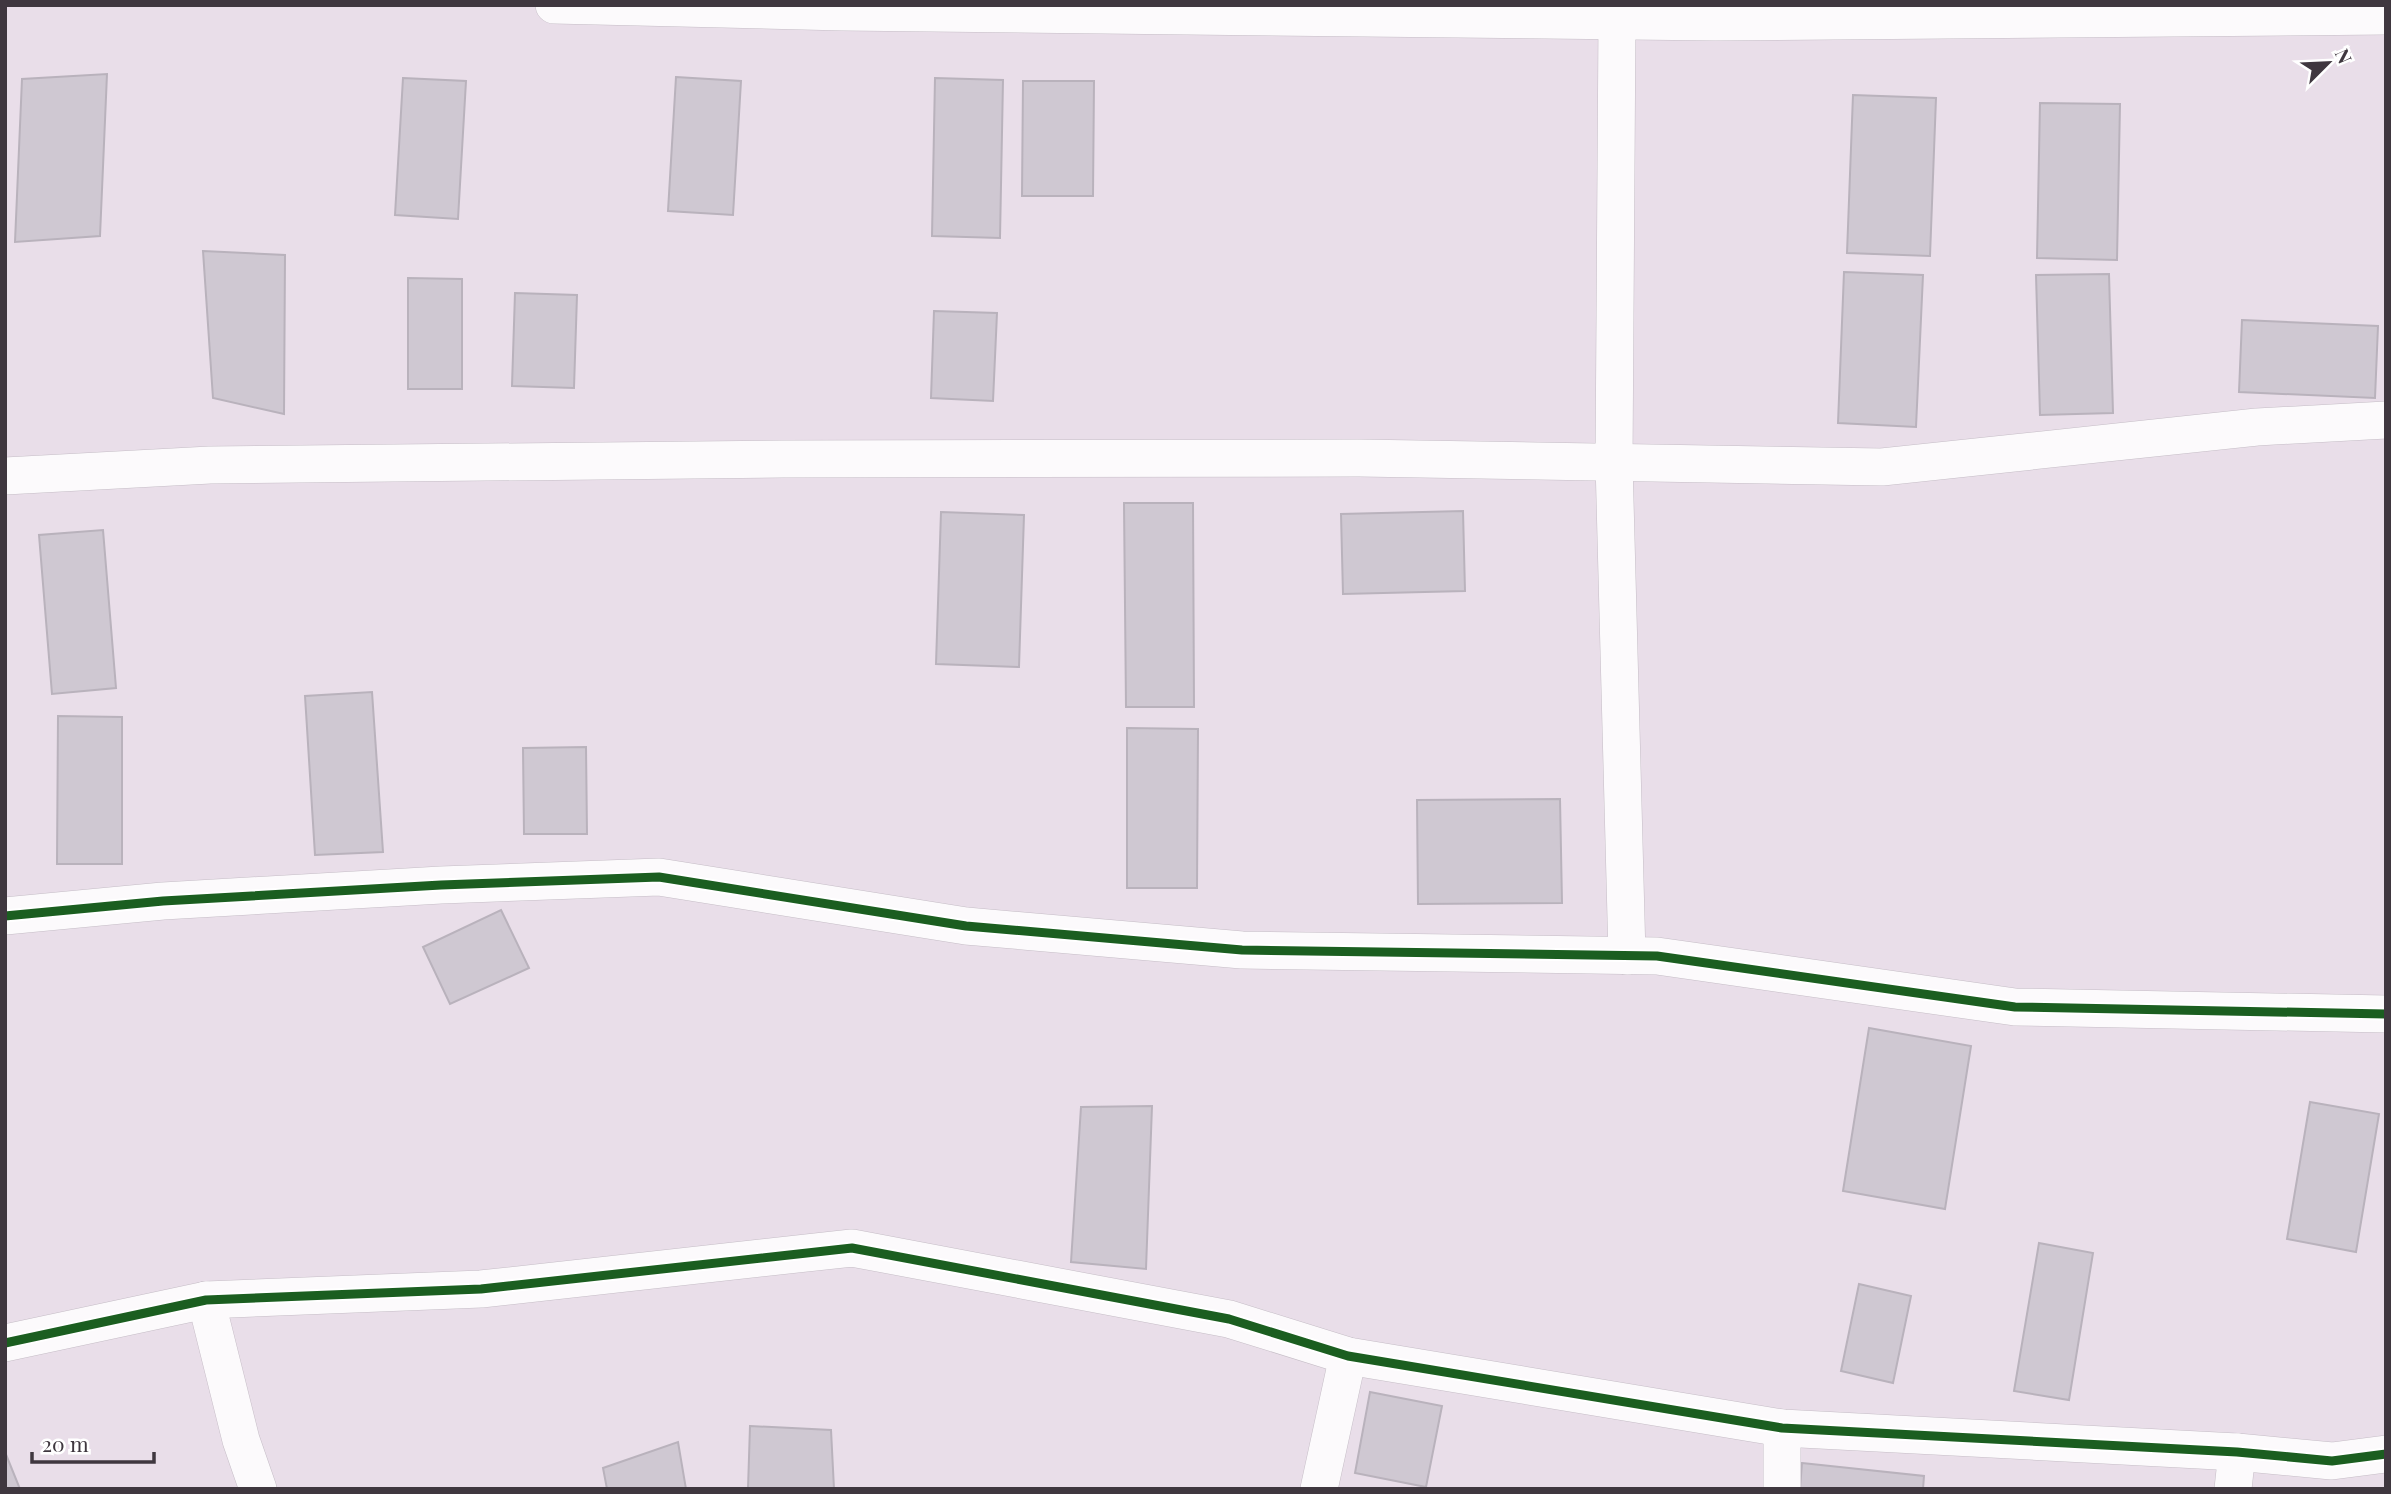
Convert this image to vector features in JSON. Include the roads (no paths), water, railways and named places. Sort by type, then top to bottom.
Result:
[{"type":"street","points":[[554,5],[1617,21],[1714,14],[2386,16]]},
{"type":"street","points":[[1617,21],[1614,462],[1626,956]]},
{"type":"street","points":[[5,476],[210,465],[783,459],[1359,458],[1882,467],[2257,427],[2386,420]]},
{"type":"street","points":[[5,916],[163,901],[659,877],[966,926],[1242,950],[1657,956],[2015,1007],[2386,1014]]},
{"type":"street","points":[[5,1343],[206,1300],[481,1289],[852,1248],[1229,1319],[1348,1356],[1783,1428],[2237,1452],[2332,1461],[2386,1454]]},
{"type":"street","points":[[206,1300],[241,1440],[258,1489]]},
{"type":"street","points":[[1319,1489],[1348,1356]]},
{"type":"street","points":[[1782,1489],[1783,1428]]},
{"type":"street","points":[[2233,1489],[2237,1452]]}]
